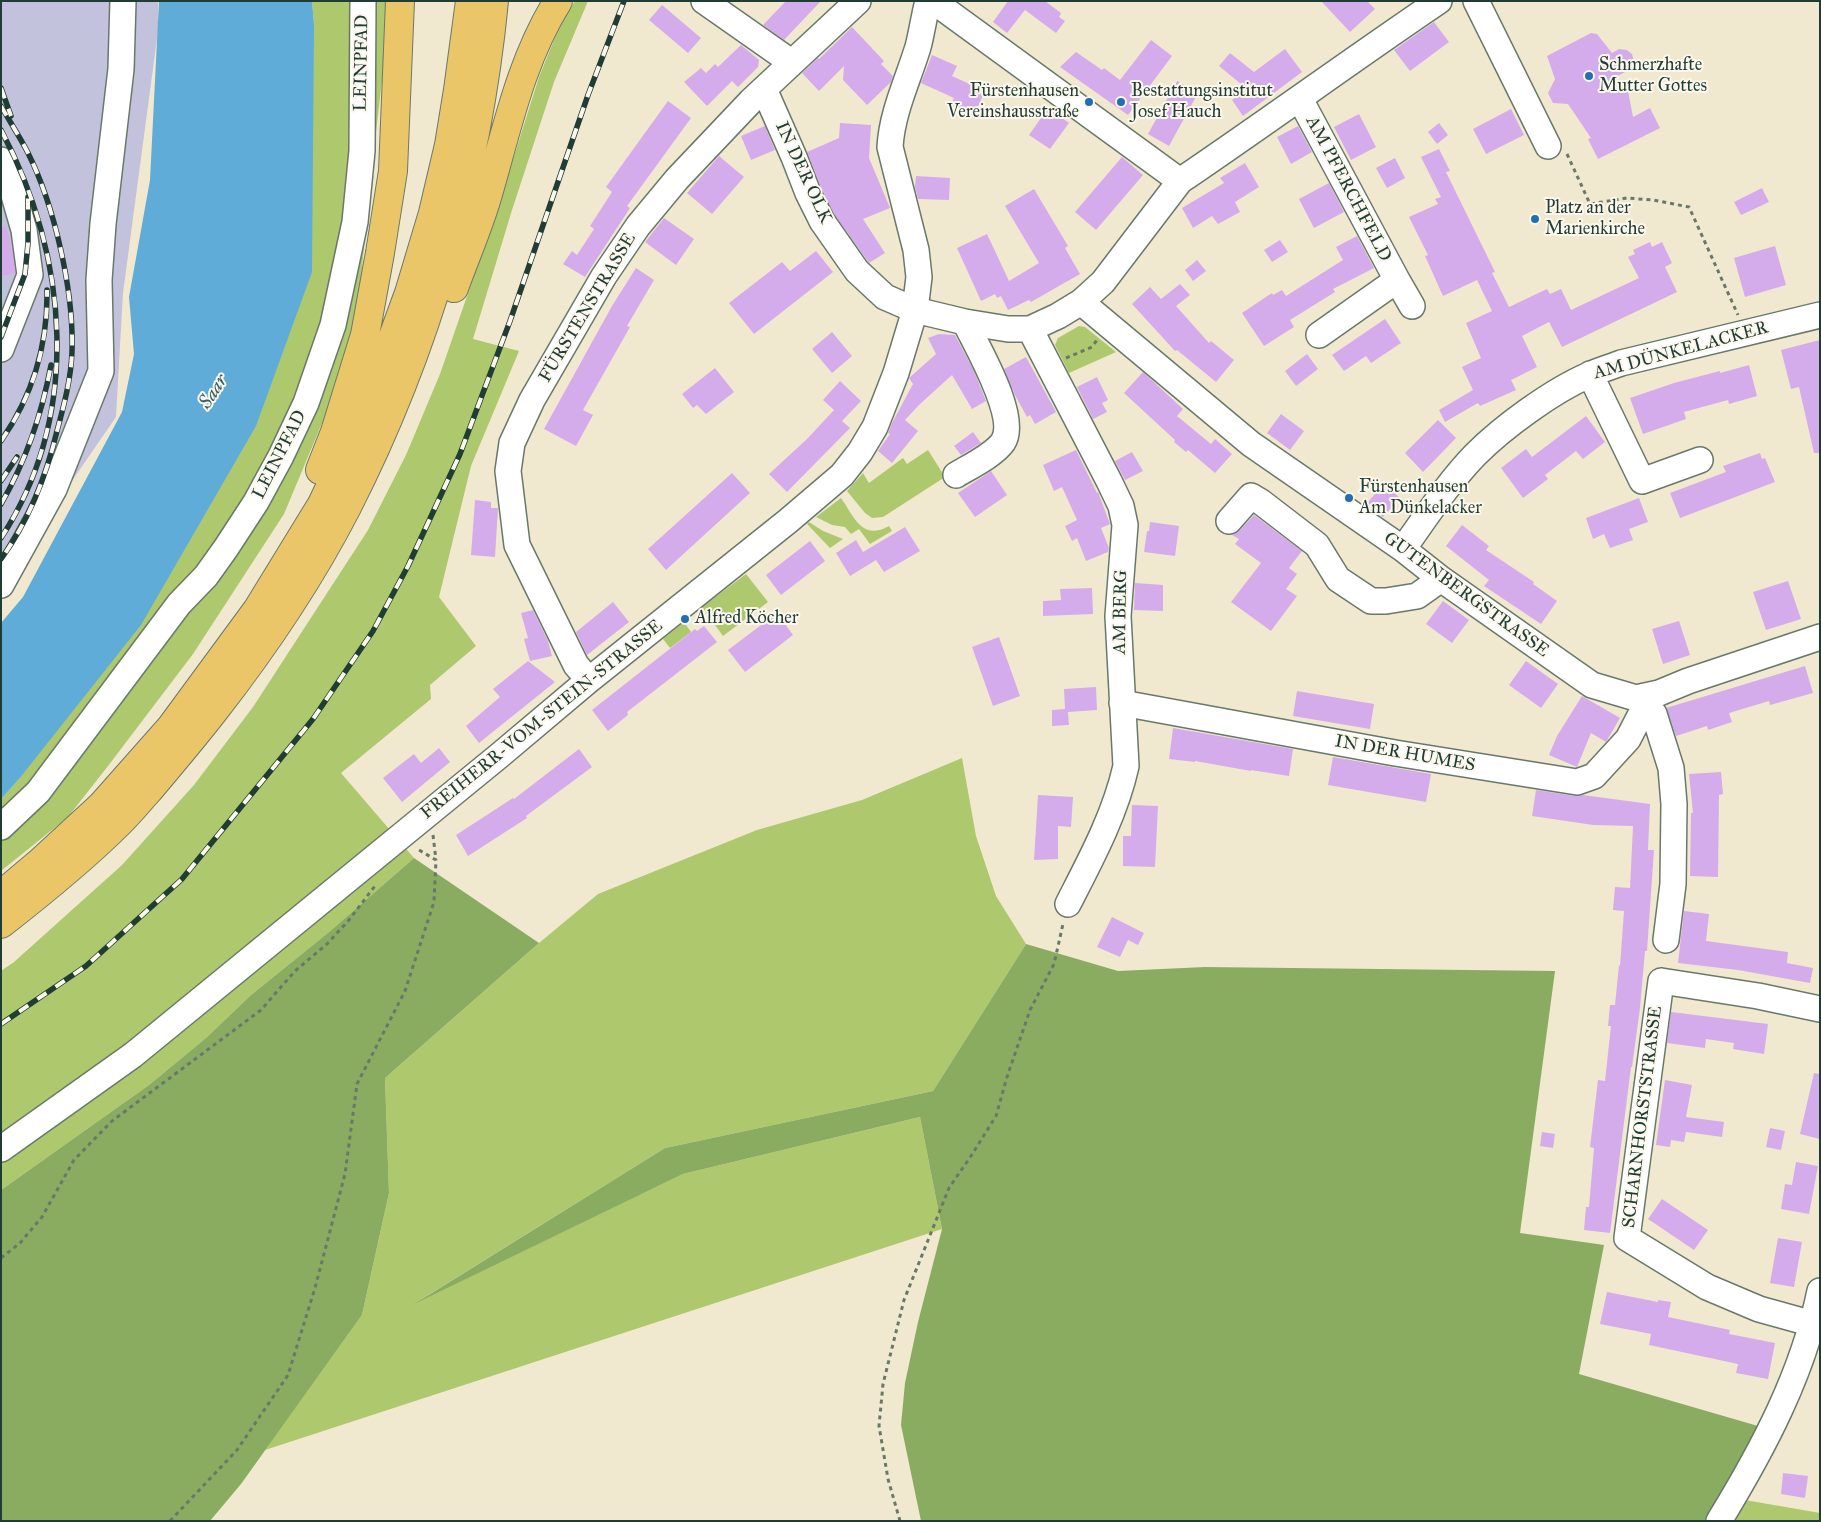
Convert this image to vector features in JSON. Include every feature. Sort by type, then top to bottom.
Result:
[{"type":"highway","points":[[257,610],[272,559],[309,495],[335,432],[365,335],[393,171],[400,1]]},
{"type":"highway","points":[[1,895],[40,863],[102,804],[170,727],[257,610],[327,495],[375,386],[409,294],[434,213],[449,145],[470,1]]},
{"type":"highway","points":[[394,405],[432,300],[456,222],[474,137],[491,34],[494,1]]},
{"type":"highway","points":[[1,924],[54,881],[120,822],[188,745],[247,669],[303,584],[346,508],[394,405],[452,295],[487,198],[523,70],[548,16],[558,1]]},
{"type":"street","points":[[1,585],[54,489],[101,371],[99,280],[121,69],[123,1]]},
{"type":"street","name":"LEINPFAD","points":[[1,827],[38,792],[179,604],[206,576],[256,502],[281,456],[306,402],[333,325],[356,222],[362,151],[363,1]]},
{"type":"street","points":[[704,1],[791,62]]},
{"type":"street","name":"FÜRSTENSTRASSE","points":[[589,680],[576,664],[518,545],[512,514],[508,471],[512,442],[532,400],[604,276],[638,226],[677,178],[764,88],[858,1]]},
{"type":"street","name":"FREIHERR-VOM-STEIN-STRASSE","points":[[1,1149],[133,1055],[589,680],[788,521],[842,475],[860,452],[875,427],[896,373],[915,310],[919,277],[916,250],[890,147],[891,131],[902,88],[918,46],[928,1]]},
{"type":"street","points":[[933,1],[1180,181]]},
{"type":"street","points":[[1030,330],[1081,302],[1103,282],[1180,181],[1439,1]]},
{"type":"street","points":[[1476,1],[1548,146]]},
{"type":"street","name":"IN DER OLK","points":[[764,88],[808,193],[822,221],[858,271],[885,297],[915,310],[965,322],[1008,329],[1030,330]]},
{"type":"street","name":"AM PFERCHFELD","points":[[1300,99],[1412,306]]},
{"type":"street","points":[[1,160],[7,171],[24,230],[30,275],[1,349]]},
{"type":"street","name":"AM PFERCHFELD","points":[[1319,335],[1397,280]]},
{"type":"street","name":"GUTENBERGSTRASSE","points":[[1081,302],[1251,444],[1403,548],[1441,579],[1592,685],[1636,698],[1643,702],[1659,692],[1688,681],[1820,636]]},
{"type":"street","name":"AM DÜNKELACKER","points":[[1403,548],[1454,479],[1475,455],[1507,427],[1561,389],[1590,374],[1652,355],[1746,334],[1820,314]]},
{"type":"street","points":[[956,475],[996,449],[1003,441],[1008,425],[1004,403],[965,322]]},
{"type":"street","name":"AM BERG","points":[[1030,330],[1121,506],[1125,525],[1118,616],[1126,766],[1121,790],[1103,833],[1068,904]]},
{"type":"street","points":[[1590,374],[1642,480],[1700,460]]},
{"type":"street","points":[[1229,522],[1250,496],[1261,502],[1317,545],[1338,579],[1371,601],[1386,601],[1417,596],[1441,579]]},
{"type":"street","name":"IN DER HUMES","points":[[1122,702],[1395,753],[1577,782],[1594,776],[1628,739],[1642,712],[1643,702]]},
{"type":"street","points":[[1643,702],[1654,714],[1664,744],[1674,804],[1673,884],[1666,940]]},
{"type":"street","name":"SCHARNHORSTSTRASSE","points":[[1813,1324],[1759,1309],[1707,1287],[1627,1238],[1661,981],[1758,996],[1820,1009]]},
{"type":"street","points":[[1720,1521],[1759,1452],[1795,1376],[1813,1324],[1820,1291]]},
{"type":"path","points":[[1548,146],[1561,140],[1590,204],[1627,198],[1654,200],[1689,207],[1746,334]]},
{"type":"path","points":[[1065,358],[1092,347],[1097,340]]},
{"type":"path","points":[[170,1521],[237,1450],[288,1375],[315,1288],[345,1174],[357,1084],[406,991],[434,902],[436,860],[419,850],[412,854]]},
{"type":"path","points":[[1,1258],[20,1243],[42,1217],[74,1160],[112,1121],[261,1010],[295,971],[327,944],[379,882]]},
{"type":"path","points":[[900,1521],[888,1479],[878,1426],[883,1384],[904,1300],[948,1188],[996,1116],[1030,1010],[1054,964],[1068,904]]},
{"type":"shaded area","points":[[1,1],[158,1],[158,31],[123,293],[116,417],[1,584]]},
{"type":"green space","points":[[312,1],[386,1],[384,63],[360,288],[352,332],[338,385],[284,514],[193,654],[68,817],[1,871],[1,799],[19,779],[314,24]]},
{"type":"green space","points":[[575,1],[588,1],[554,82],[512,210],[473,339],[519,351],[471,466],[439,597],[476,646],[430,685],[431,699],[341,773],[414,858],[329,932],[251,995],[206,1038],[149,1085],[1,1190],[1,971],[14,962],[122,865],[194,785],[253,707],[368,530],[406,455],[440,374],[499,204],[539,77],[560,25]]},
{"type":"green space","points":[[1079,326],[1085,327],[1116,352],[1069,373],[1055,345],[1058,338]]},
{"type":"green space","points":[[928,450],[945,477],[883,517],[872,518],[865,513],[847,491],[863,473],[869,483],[903,458],[907,464]]},
{"type":"green space","points":[[841,498],[855,520],[866,529],[872,531],[880,530],[889,526],[892,531],[870,544],[859,529],[851,534],[845,527],[832,525],[816,517]]},
{"type":"green space","points":[[809,522],[823,531],[843,539],[830,548],[807,524]]},
{"type":"green space","points":[[746,574],[768,602],[723,636],[702,607]]},
{"type":"green space","points":[[684,622],[691,632],[670,648],[663,639]]},
{"type":"green space","points":[[962,758],[976,836],[996,896],[1026,944],[933,1091],[665,1148],[420,1300],[683,1174],[920,1117],[942,1229],[265,1450],[362,1315],[389,1193],[385,1078],[598,894],[757,830],[862,800]]},
{"type":"green space","points":[[414,858],[539,943],[385,1078],[389,1193],[362,1315],[241,1484],[210,1521],[1,1521],[1,1190],[149,1085],[206,1038],[251,995],[329,932]]},
{"type":"green space","points":[[1026,944],[1118,971],[1205,967],[1555,971],[1520,1233],[1604,1245],[1579,1374],[1758,1426],[1722,1496],[1705,1521],[921,1521],[901,1425],[905,1383],[918,1322],[942,1229],[920,1117],[683,1174],[414,1304],[665,1148],[933,1091]]},
{"type":"green space","points":[[1722,1496],[1820,1513],[1820,1521],[1705,1521]]},
{"type":"water","name":"Saar","points":[[159,1],[312,1],[314,24],[312,272],[256,426],[141,625],[1,799],[1,623],[23,597],[122,412],[134,354],[129,297],[150,180]]},
{"type":"building","points":[[786,1],[821,1],[784,40],[763,25]]},
{"type":"building","points":[[1008,1],[1045,1],[1061,13],[1059,17],[1065,21],[1056,33],[1025,10],[1007,33],[993,22]]},
{"type":"building","points":[[1321,1],[1367,1],[1375,9],[1350,32]]},
{"type":"building","points":[[662,5],[701,38],[688,53],[649,20]]},
{"type":"building","points":[[1434,22],[1449,42],[1410,71],[1394,50]]},
{"type":"building","points":[[852,27],[884,61],[881,64],[893,76],[891,82],[867,105],[843,80],[844,66],[819,91],[802,73]]},
{"type":"building","name":"Schmerzhafte Mutter Gottes","points":[[1591,33],[1597,34],[1612,53],[1619,49],[1627,50],[1632,54],[1634,62],[1631,69],[1610,80],[1628,91],[1633,117],[1650,108],[1660,128],[1598,159],[1588,139],[1591,138],[1568,104],[1553,103],[1548,93],[1555,79],[1547,56]]},
{"type":"building","points":[[1151,40],[1172,56],[1128,115],[1060,67],[1076,52],[1102,70],[1104,68],[1120,80]]},
{"type":"building","points":[[741,45],[759,60],[758,67],[738,87],[732,81],[707,106],[684,82],[701,68],[706,73],[715,64],[718,67]]},
{"type":"building","points":[[1285,49],[1302,72],[1243,116],[1232,100],[1247,89],[1219,66],[1230,53],[1254,72]]},
{"type":"building","points":[[932,55],[957,66],[952,76],[985,91],[973,118],[949,108],[954,98],[921,83]]},
{"type":"building","points":[[1177,81],[1198,93],[1169,146],[1148,134]]},
{"type":"building","points":[[668,101],[691,118],[627,206],[630,208],[585,277],[563,264],[572,251],[577,255],[594,229],[590,226],[612,192],[606,187]]},
{"type":"building","points":[[1048,108],[1069,123],[1050,149],[1029,135]]},
{"type":"building","points":[[1511,109],[1524,135],[1486,154],[1473,129]]},
{"type":"building","points":[[1359,114],[1376,147],[1351,160],[1334,127]]},
{"type":"building","points":[[840,123],[871,125],[869,158],[890,208],[863,219],[885,253],[869,263],[834,214],[807,152],[839,138]]},
{"type":"building","points":[[1439,123],[1448,135],[1437,144],[1428,132]]},
{"type":"building","points":[[765,126],[775,150],[751,160],[741,136]]},
{"type":"building","points":[[1298,126],[1312,152],[1291,164],[1277,137]]},
{"type":"building","points":[[1439,149],[1450,171],[1446,172],[1495,272],[1492,273],[1509,307],[1547,289],[1550,294],[1561,289],[1571,310],[1639,278],[1628,257],[1635,254],[1633,250],[1650,242],[1652,247],[1662,242],[1672,263],[1665,267],[1677,292],[1562,347],[1549,322],[1522,336],[1537,367],[1511,380],[1516,390],[1480,406],[1478,403],[1445,422],[1439,410],[1473,390],[1462,367],[1481,358],[1466,323],[1492,311],[1477,280],[1443,296],[1425,256],[1428,255],[1409,217],[1438,204],[1435,199],[1441,197],[1421,157]]},
{"type":"building","points":[[719,156],[744,177],[712,214],[687,193]]},
{"type":"building","points":[[1122,157],[1143,175],[1096,230],[1075,212]]},
{"type":"building","points":[[1395,158],[1405,178],[1387,188],[1376,168]]},
{"type":"building","points":[[1245,163],[1259,187],[1235,202],[1240,212],[1218,224],[1212,216],[1193,228],[1182,208],[1224,183],[1220,178]]},
{"type":"building","points":[[916,176],[950,178],[949,200],[918,199],[915,187]]},
{"type":"building","points":[[1329,183],[1344,212],[1314,228],[1299,199]]},
{"type":"building","points":[[1762,188],[1769,202],[1741,215],[1734,202]]},
{"type":"building","points":[[1034,189],[1068,246],[1065,248],[1080,274],[1031,302],[1029,300],[1008,310],[1001,296],[997,298],[995,294],[981,301],[957,248],[987,234],[1009,281],[1039,263],[1005,206]]},
{"type":"building","points":[[664,218],[694,239],[676,265],[645,242]]},
{"type":"building","points":[[6,226],[12,248],[15,273],[1,276],[1,227]]},
{"type":"building","points":[[1357,236],[1374,268],[1333,289],[1335,292],[1290,320],[1294,327],[1264,346],[1242,313],[1272,293],[1273,295],[1282,290],[1286,296],[1343,260],[1336,247]]},
{"type":"building","points":[[1280,240],[1288,252],[1272,262],[1264,250]]},
{"type":"building","points":[[1775,246],[1786,285],[1745,297],[1734,258]]},
{"type":"building","points":[[816,251],[833,272],[754,334],[729,303],[782,262],[790,271]]},
{"type":"building","points":[[1197,260],[1206,271],[1193,281],[1185,270]]},
{"type":"building","points":[[636,268],[654,280],[627,326],[630,327],[583,410],[593,415],[576,446],[544,429],[612,306]]},
{"type":"building","points":[[1180,284],[1190,295],[1176,306],[1209,343],[1211,341],[1234,360],[1216,382],[1177,350],[1175,351],[1132,304],[1150,287],[1161,299]]},
{"type":"building","points":[[1385,319],[1401,343],[1371,363],[1366,356],[1344,371],[1332,355]]},
{"type":"building","points":[[832,332],[852,356],[832,373],[812,349]]},
{"type":"building","points":[[939,334],[955,335],[974,371],[986,401],[972,409],[952,375],[905,420],[918,431],[892,463],[878,451],[890,434],[888,433],[892,423],[913,384],[909,378],[936,354],[928,338]]},
{"type":"building","points":[[1820,340],[1820,453],[1814,453],[1799,387],[1791,389],[1781,350]]},
{"type":"building","points":[[1307,354],[1318,369],[1296,386],[1285,371]]},
{"type":"building","points":[[1026,357],[1056,412],[1035,424],[1030,415],[1027,417],[1004,369]]},
{"type":"building","points":[[1749,365],[1757,396],[1729,404],[1728,400],[1684,412],[1686,419],[1643,434],[1630,398],[1674,383]]},
{"type":"building","points":[[715,368],[734,392],[706,414],[697,405],[693,408],[682,394]]},
{"type":"building","points":[[1143,372],[1183,409],[1177,416],[1211,444],[1215,439],[1232,454],[1215,473],[1188,450],[1186,452],[1174,442],[1175,440],[1124,393]]},
{"type":"building","points":[[1097,377],[1108,400],[1102,403],[1107,412],[1093,419],[1077,387]]},
{"type":"building","points":[[840,381],[861,401],[842,421],[850,428],[787,492],[769,474],[807,439],[834,410],[823,400]]},
{"type":"building","points":[[1281,414],[1304,431],[1290,450],[1267,433]]},
{"type":"building","points":[[1586,416],[1605,442],[1583,459],[1576,451],[1545,475],[1548,479],[1523,498],[1501,468],[1526,449],[1532,457]]},
{"type":"building","points":[[1438,420],[1456,438],[1423,472],[1405,453]]},
{"type":"building","points":[[973,432],[981,443],[961,455],[954,446]]},
{"type":"building","points":[[1076,450],[1098,492],[1110,524],[1101,528],[1109,548],[1108,552],[1086,561],[1077,538],[1072,541],[1065,526],[1077,520],[1062,487],[1054,491],[1043,465]]},
{"type":"building","points":[[1132,452],[1143,471],[1125,480],[1115,461]]},
{"type":"building","points":[[1760,453],[1762,459],[1765,458],[1775,482],[1680,518],[1670,493],[1726,472],[1723,466]]},
{"type":"building","points":[[991,471],[1007,495],[975,517],[958,493]]},
{"type":"building","points":[[732,473],[750,493],[666,570],[648,549]]},
{"type":"building","points":[[1384,484],[1400,498],[1383,517],[1367,503]]},
{"type":"building","points":[[1639,498],[1648,522],[1629,529],[1633,540],[1610,548],[1604,534],[1593,539],[1586,518]]},
{"type":"building","points":[[475,500],[491,502],[491,508],[498,508],[495,557],[471,555]]},
{"type":"building","points":[[1254,515],[1302,551],[1289,568],[1297,574],[1286,589],[1297,596],[1271,631],[1231,602],[1261,563],[1235,544],[1239,539],[1232,535],[1240,530]]},
{"type":"building","points":[[1150,522],[1179,526],[1175,556],[1144,552]]},
{"type":"building","points":[[1462,525],[1489,546],[1486,550],[1534,582],[1533,584],[1557,601],[1541,624],[1484,586],[1489,580],[1446,546]]},
{"type":"building","points":[[905,527],[920,551],[884,572],[876,560],[850,576],[836,553],[856,540],[863,552]]},
{"type":"building","points":[[810,541],[825,561],[781,595],[766,575]]},
{"type":"building","points":[[1788,581],[1801,619],[1766,630],[1753,592]]},
{"type":"building","points":[[1135,583],[1163,585],[1163,611],[1134,610]]},
{"type":"building","points":[[1092,588],[1093,614],[1043,616],[1043,601],[1061,600],[1060,589]]},
{"type":"building","points":[[1443,601],[1469,620],[1452,643],[1426,624]]},
{"type":"building","points":[[613,602],[629,622],[587,655],[576,632]]},
{"type":"building","points":[[533,610],[548,641],[552,656],[530,661],[524,639],[528,638],[521,613]]},
{"type":"building","points":[[777,613],[793,635],[745,672],[728,650]]},
{"type":"building","points":[[1679,621],[1690,655],[1663,664],[1652,629]]},
{"type":"building","points":[[704,626],[717,642],[627,712],[628,715],[608,731],[592,710],[695,629],[697,631]]},
{"type":"building","points":[[999,637],[1020,696],[993,706],[972,647]]},
{"type":"building","points":[[528,661],[555,682],[479,743],[466,726],[500,697],[493,689]]},
{"type":"building","points":[[1526,661],[1558,684],[1541,708],[1509,685]]},
{"type":"building","points":[[1805,666],[1813,693],[1770,705],[1769,701],[1729,713],[1732,722],[1708,730],[1707,726],[1676,736],[1666,708]]},
{"type":"building","points":[[1096,687],[1097,710],[1068,712],[1069,725],[1052,726],[1052,710],[1065,709],[1064,689]]},
{"type":"building","points":[[1297,691],[1374,704],[1370,729],[1293,716]]},
{"type":"building","points":[[1582,696],[1620,718],[1606,742],[1591,733],[1577,767],[1549,755],[1557,736]]},
{"type":"building","points":[[1173,728],[1293,749],[1289,776],[1195,761],[1169,759]]},
{"type":"building","points":[[439,748],[450,762],[402,802],[383,778],[414,754],[421,763]]},
{"type":"building","points":[[579,749],[592,767],[526,816],[527,818],[468,856],[456,835],[514,799]]},
{"type":"building","points":[[1333,757],[1431,774],[1426,802],[1328,785]]},
{"type":"building","points":[[1721,772],[1723,794],[1719,795],[1718,877],[1690,876],[1691,813],[1693,813],[1689,774]]},
{"type":"building","points":[[1536,790],[1650,804],[1648,850],[1654,850],[1647,951],[1645,951],[1640,1008],[1610,1233],[1584,1230],[1586,1207],[1589,1207],[1594,1148],[1590,1147],[1598,1080],[1605,1081],[1611,1026],[1608,1026],[1610,1005],[1615,1005],[1620,966],[1624,911],[1613,910],[1615,887],[1630,888],[1633,826],[1593,825],[1532,816]]},
{"type":"building","points":[[1038,795],[1073,797],[1071,827],[1058,826],[1058,859],[1034,860]]},
{"type":"building","points":[[1132,805],[1158,806],[1155,867],[1123,866],[1123,836],[1131,836]]},
{"type":"building","points":[[1684,911],[1709,914],[1706,941],[1788,952],[1787,963],[1813,968],[1810,983],[1738,970],[1678,963]]},
{"type":"building","points":[[1112,917],[1144,933],[1138,945],[1128,940],[1120,957],[1097,947]]},
{"type":"building","points":[[1671,1012],[1768,1024],[1764,1054],[1733,1049],[1734,1043],[1706,1039],[1705,1048],[1667,1043]]},
{"type":"building","points":[[1814,1073],[1820,1074],[1820,1139],[1800,1134]]},
{"type":"building","points":[[1665,1080],[1692,1085],[1686,1117],[1724,1122],[1722,1137],[1686,1132],[1684,1142],[1671,1140],[1670,1147],[1656,1145]]},
{"type":"building","points":[[1770,1128],[1785,1131],[1781,1150],[1766,1147]]},
{"type":"building","points":[[1542,1132],[1555,1134],[1553,1148],[1540,1146]]},
{"type":"building","points":[[1796,1162],[1818,1166],[1809,1214],[1781,1209],[1785,1184],[1792,1185]]},
{"type":"building","points":[[1662,1199],[1708,1230],[1694,1250],[1648,1219]]},
{"type":"building","points":[[1778,1238],[1802,1242],[1794,1287],[1770,1283]]},
{"type":"building","points":[[1607,1292],[1658,1302],[1658,1300],[1671,1302],[1668,1317],[1730,1330],[1729,1334],[1775,1343],[1768,1379],[1736,1373],[1738,1364],[1649,1345],[1651,1334],[1600,1324]]},
{"type":"building","points":[[1783,1473],[1808,1476],[1805,1498],[1781,1494]]},
{"type":"railway","points":[[1,1024],[86,966],[182,879],[313,719],[373,631],[408,566],[460,454],[510,321],[588,95],[624,1]]},
{"type":"railway","points":[[1,88],[11,116]]},
{"type":"railway","points":[[1,106],[22,141],[47,198],[61,250],[70,303],[72,328],[72,352],[67,392],[48,465],[28,513],[1,559]]},
{"type":"railway","points":[[1,130],[24,179],[41,230],[52,282],[57,335],[55,388],[45,440],[27,490],[1,538]]},
{"type":"railway","points":[[1,337],[25,274],[28,243],[28,197]]},
{"type":"railway","points":[[1,441],[22,406],[36,369],[45,331],[47,290]]},
{"type":"railway","points":[[1,504],[18,471],[32,436],[43,401],[51,365]]},
{"type":"railway","points":[[1,481],[17,457]]},
{"type":"place","name":"Schmerzhafte Mutter Gottes","points":[[1589,76]]},
{"type":"place","name":"Fürstenhausen Vereinshausstraße","points":[[1089,102]]},
{"type":"place","name":"Bestattungsinstitut Josef Hauch","points":[[1121,102]]},
{"type":"place","name":"Platz an der Marienkirche","points":[[1535,219]]},
{"type":"place","name":"Fürstenhausen Am Dünkelacker","points":[[1349,498]]},
{"type":"place","name":"Alfred Köcher","points":[[685,619]]}]
